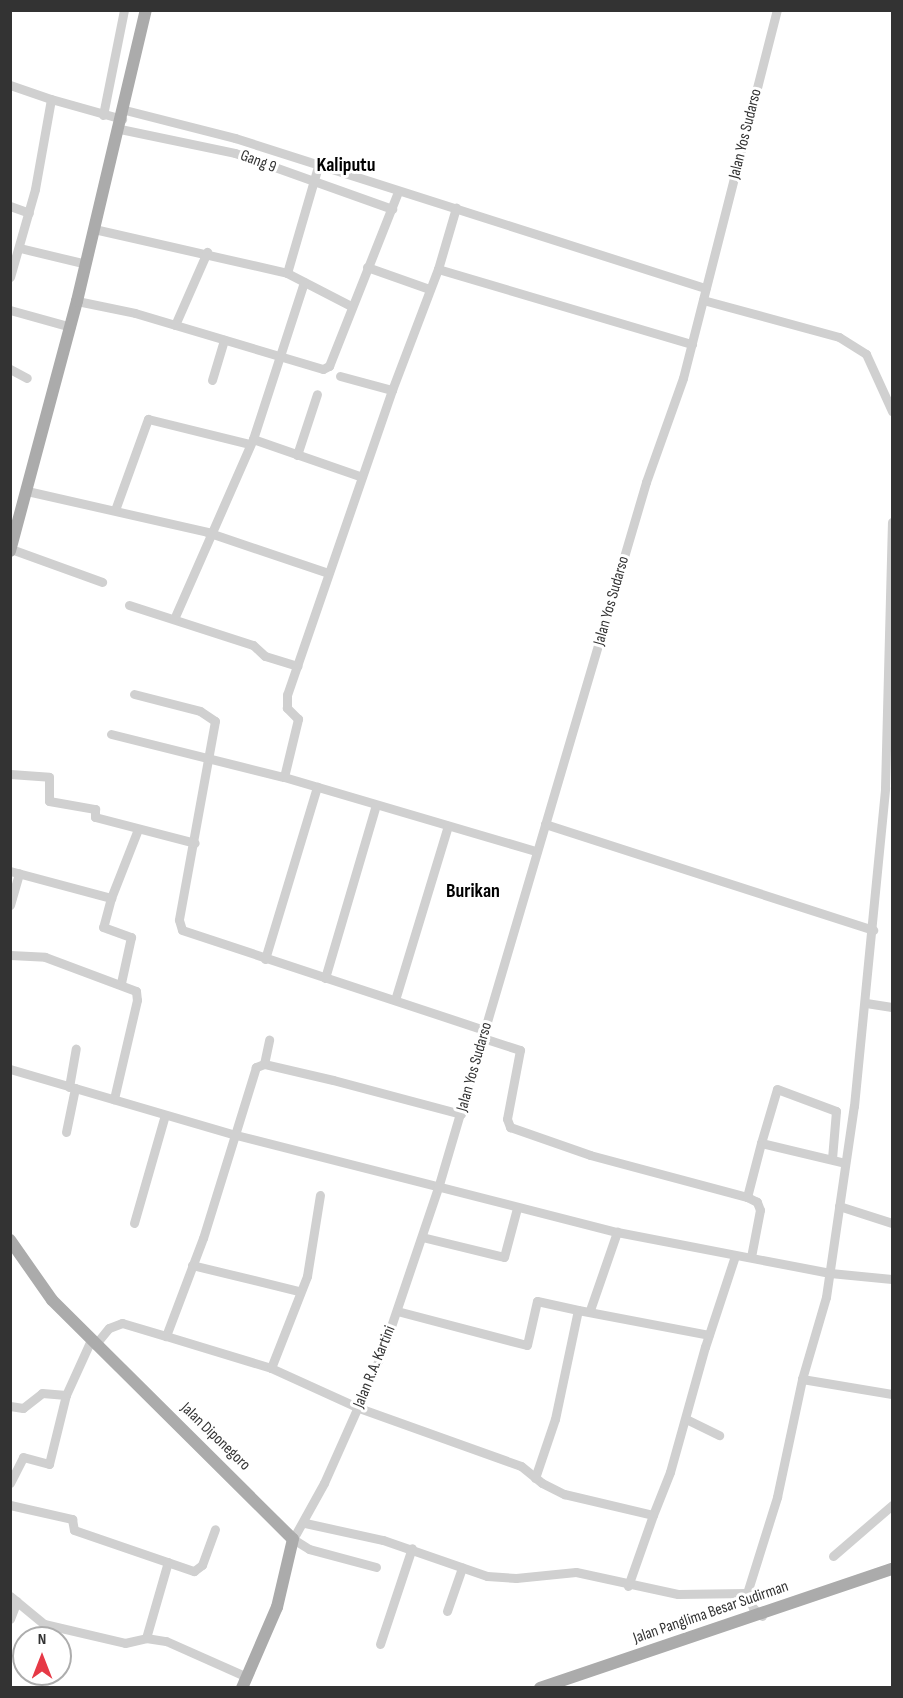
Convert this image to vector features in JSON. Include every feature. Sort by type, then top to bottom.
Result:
[{"type":"main road","points":[[11,550],[16,511],[27,490],[71,327],[146,10]]},
{"type":"main road","name":"Jalan Diponegoro","points":[[10,1240],[52,1300],[294,1539]]},
{"type":"main road","points":[[245,1682],[283,1591],[294,1539]]},
{"type":"main road","name":"Jalan Panglima Besar Sudirman","points":[[540,1688],[762,1616],[892,1569]]},
{"type":"street","points":[[103,114],[124,10]]},
{"type":"street","name":"Jalan Yos Sudarso","points":[[438,1188],[646,482],[692,344],[777,10]]},
{"type":"street","points":[[10,85],[122,119],[186,124],[706,288]]},
{"type":"street","points":[[10,276],[13,259],[20,248],[29,213],[51,99]]},
{"type":"street","name":"Gang 9","points":[[122,119],[235,153],[315,183],[392,208]]},
{"type":"street","points":[[287,273],[315,183],[318,166]]},
{"type":"street","points":[[77,301],[175,326],[315,368],[329,366],[398,192]]},
{"type":"street","points":[[10,206],[29,213]]},
{"type":"street","points":[[285,777],[298,719],[286,702],[392,390],[438,269],[456,208]]},
{"type":"street","points":[[94,229],[207,252],[287,273],[351,306]]},
{"type":"street","points":[[20,248],[86,264]]},
{"type":"street","points":[[175,326],[207,252]]},
{"type":"street","points":[[367,267],[429,289]]},
{"type":"street","points":[[438,269],[692,344]]},
{"type":"street","points":[[174,619],[251,442],[276,369],[277,356],[304,282]]},
{"type":"street","points":[[703,300],[839,337],[866,354],[892,411]]},
{"type":"street","points":[[10,310],[71,327]]},
{"type":"street","points":[[212,380],[224,340]]},
{"type":"street","points":[[10,369],[27,378]]},
{"type":"street","points":[[340,376],[392,390]]},
{"type":"street","points":[[297,455],[317,394]]},
{"type":"street","points":[[115,510],[148,420],[251,442],[362,477]]},
{"type":"street","points":[[27,490],[211,533],[328,573]]},
{"type":"street","points":[[838,1161],[866,1003],[882,828],[889,787],[892,522]]},
{"type":"street","points":[[11,550],[102,582]]},
{"type":"street","points":[[129,605],[252,645],[265,656],[297,666]]},
{"type":"street","points":[[134,694],[213,717],[209,760],[179,920],[182,930],[395,1000],[520,1050],[507,1119],[510,1127],[590,1155],[747,1197],[757,1202],[760,1210],[750,1257]]},
{"type":"street","points":[[111,734],[285,777],[376,806],[536,851]]},
{"type":"street","points":[[10,774],[49,777],[49,801],[95,809],[95,817],[195,843]]},
{"type":"street","points":[[265,959],[317,786]]},
{"type":"street","points":[[325,978],[376,806]]},
{"type":"street","points":[[545,824],[873,930]]},
{"type":"street","points":[[395,1000],[448,826]]},
{"type":"street","points":[[882,828],[892,828]]},
{"type":"street","points":[[121,983],[131,937],[103,927],[111,898],[138,829]]},
{"type":"street","points":[[10,905],[15,872],[111,898]]},
{"type":"street","points":[[10,955],[42,956],[134,989],[138,996],[114,1099]]},
{"type":"street","points":[[866,1003],[892,1007]]},
{"type":"street","points":[[166,1336],[236,1135],[253,1072],[264,1064],[269,1040]]},
{"type":"street","points":[[66,1132],[76,1049]]},
{"type":"street","points":[[264,1064],[461,1114]]},
{"type":"street","points":[[10,1069],[236,1135],[617,1232],[830,1273],[892,1279]]},
{"type":"street","points":[[747,1197],[777,1089],[836,1111],[839,1206],[830,1273],[802,1379],[777,1497],[747,1593],[753,1608],[762,1616]]},
{"type":"street","points":[[134,1223],[165,1115]]},
{"type":"street","points":[[761,1143],[838,1161]]},
{"type":"street","name":"Jalan R.A. Kartini","points":[[294,1539],[304,1523],[359,1408],[397,1311],[438,1188]]},
{"type":"street","points":[[271,1368],[312,1256],[320,1195]]},
{"type":"street","points":[[839,1206],[892,1223]]},
{"type":"street","points":[[422,1237],[504,1257],[517,1208]]},
{"type":"street","points":[[590,1310],[617,1232]]},
{"type":"street","points":[[628,1586],[686,1419],[709,1335],[735,1256]]},
{"type":"street","points":[[192,1265],[299,1291]]},
{"type":"street","points":[[397,1311],[527,1345],[537,1301],[709,1335]]},
{"type":"street","points":[[535,1478],[555,1419],[578,1310]]},
{"type":"street","points":[[10,1483],[23,1457],[49,1464],[66,1395],[93,1343],[109,1328],[122,1323],[271,1368],[359,1408],[521,1466],[535,1478],[564,1494],[653,1515]]},
{"type":"street","points":[[802,1379],[892,1394]]},
{"type":"street","points":[[10,1406],[23,1408],[42,1393],[66,1395]]},
{"type":"street","points":[[686,1419],[719,1435]]},
{"type":"street","points":[[10,1505],[72,1520],[74,1530],[168,1562],[199,1570],[215,1529]]},
{"type":"street","points":[[833,1556],[892,1505]]},
{"type":"street","points":[[304,1523],[412,1548],[487,1576],[516,1578],[576,1572],[628,1586],[678,1594],[747,1593]]},
{"type":"street","points":[[294,1539],[309,1549],[376,1567]]},
{"type":"street","points":[[380,1644],[412,1548]]},
{"type":"street","points":[[146,1638],[168,1562]]},
{"type":"street","points":[[447,1611],[462,1568]]},
{"type":"street","points":[[10,1618],[14,1599],[45,1624],[126,1643],[146,1638],[166,1641],[245,1682]]},
{"type":"district","name":"Kaliputu","points":[[346,165]]},
{"type":"district","name":"Burikan","points":[[473,891]]}]
